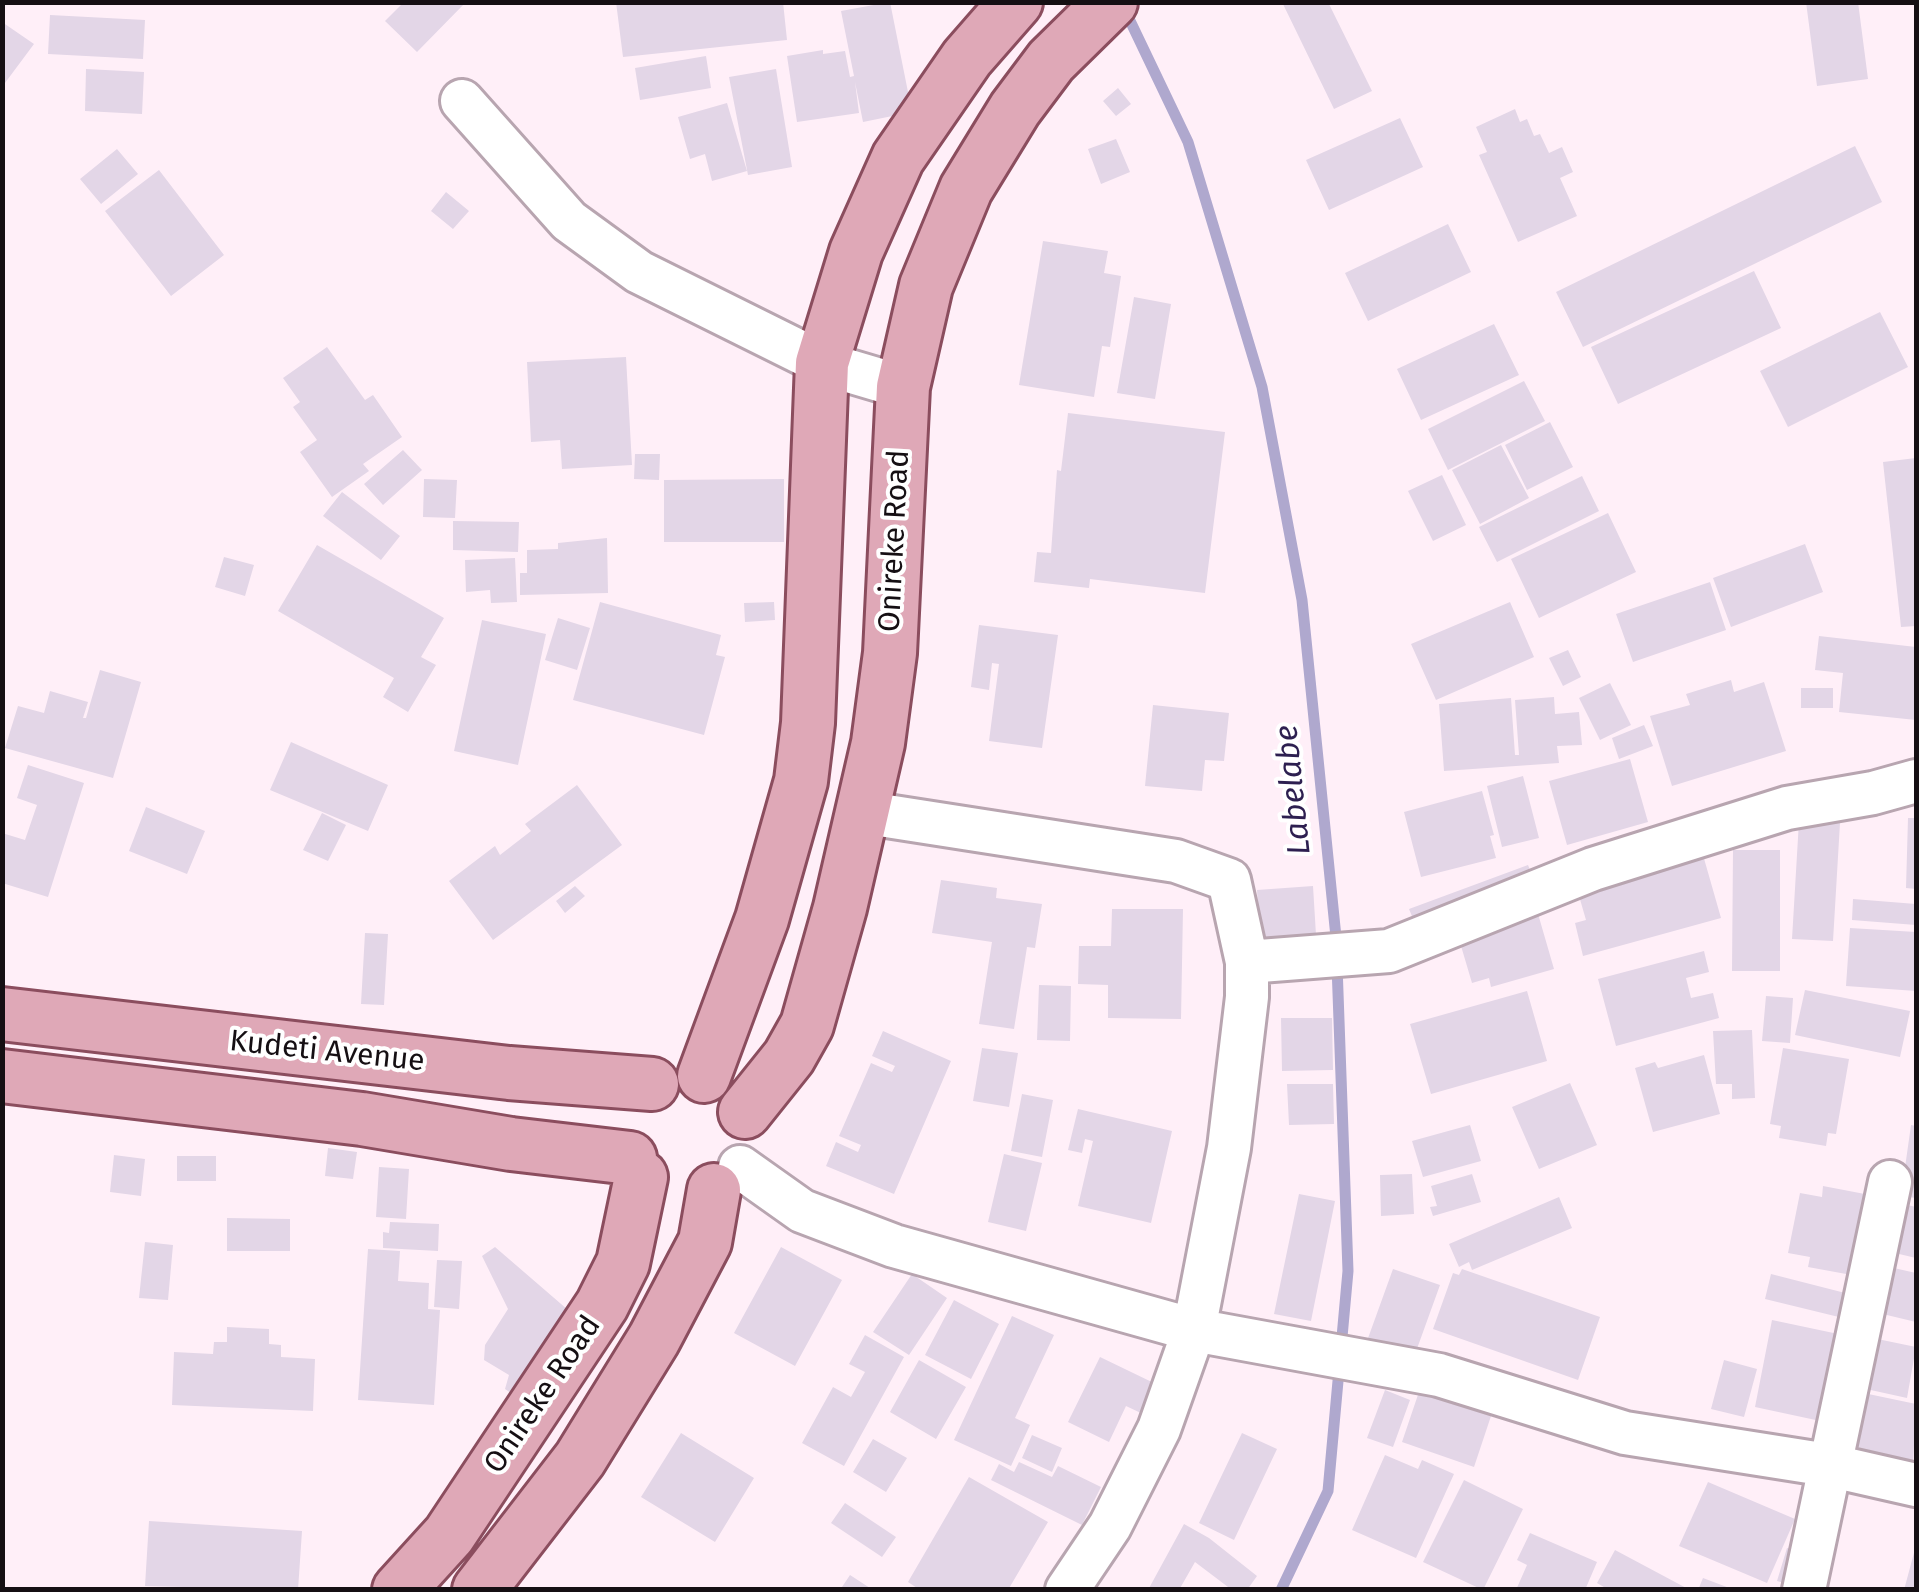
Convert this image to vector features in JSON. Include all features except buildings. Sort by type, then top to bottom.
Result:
[{"type":"main road","points":[[704,1076],[762,919],[801,782],[808,723],[822,363],[856,252],[898,158],[968,58],[1016,2]]},
{"type":"main road","name":"Onireke Road","points":[[745,1112],[789,1057],[807,1025],[840,908],[878,743],[890,654],[902,387],[926,286],[966,189],[1024,97],[1051,61],[1101,12]]},
{"type":"main road","name":"Kudeti Avenue","points":[[2,1014],[509,1073],[652,1084]]},
{"type":"main road","points":[[677,1074],[704,1076],[721,1083],[745,1112],[747,1149],[727,1178],[689,1196],[663,1191],[635,1167],[625,1138],[628,1118],[637,1099],[652,1084],[677,1074]]},
{"type":"main road","name":"Kudeti Avenue","points":[[2,1076],[362,1119],[635,1167]]},
{"type":"main road","name":"Onireke Road","points":[[399,1590],[449,1535],[602,1305],[623,1263],[635,1167]]},
{"type":"main road","name":"Onireke Road","points":[[479,1590],[580,1459],[654,1338],[705,1242],[727,1178]]},
{"type":"street","points":[[462,101],[569,221],[640,272],[822,363],[902,387]]},
{"type":"street","points":[[1247,962],[1389,951],[1593,869],[1787,808],[1916,781]]},
{"type":"street","points":[[861,812],[1176,861],[1229,880],[1247,962],[1248,997],[1229,1148],[1194,1330],[1160,1428],[1110,1526],[1067,1590]]},
{"type":"street","points":[[727,1178],[894,1246],[1194,1330],[1440,1375],[1625,1433],[1828,1465],[1916,1485]]},
{"type":"street","points":[[1804,1590],[1890,1182]]},
{"type":"waterway","name":"Labelabe","points":[[1123,6],[1188,142],[1262,387],[1302,600],[1337,947]]},
{"type":"waterway","name":"Labelabe","points":[[1281,1590],[1328,1491],[1348,1271],[1337,965]]}]
